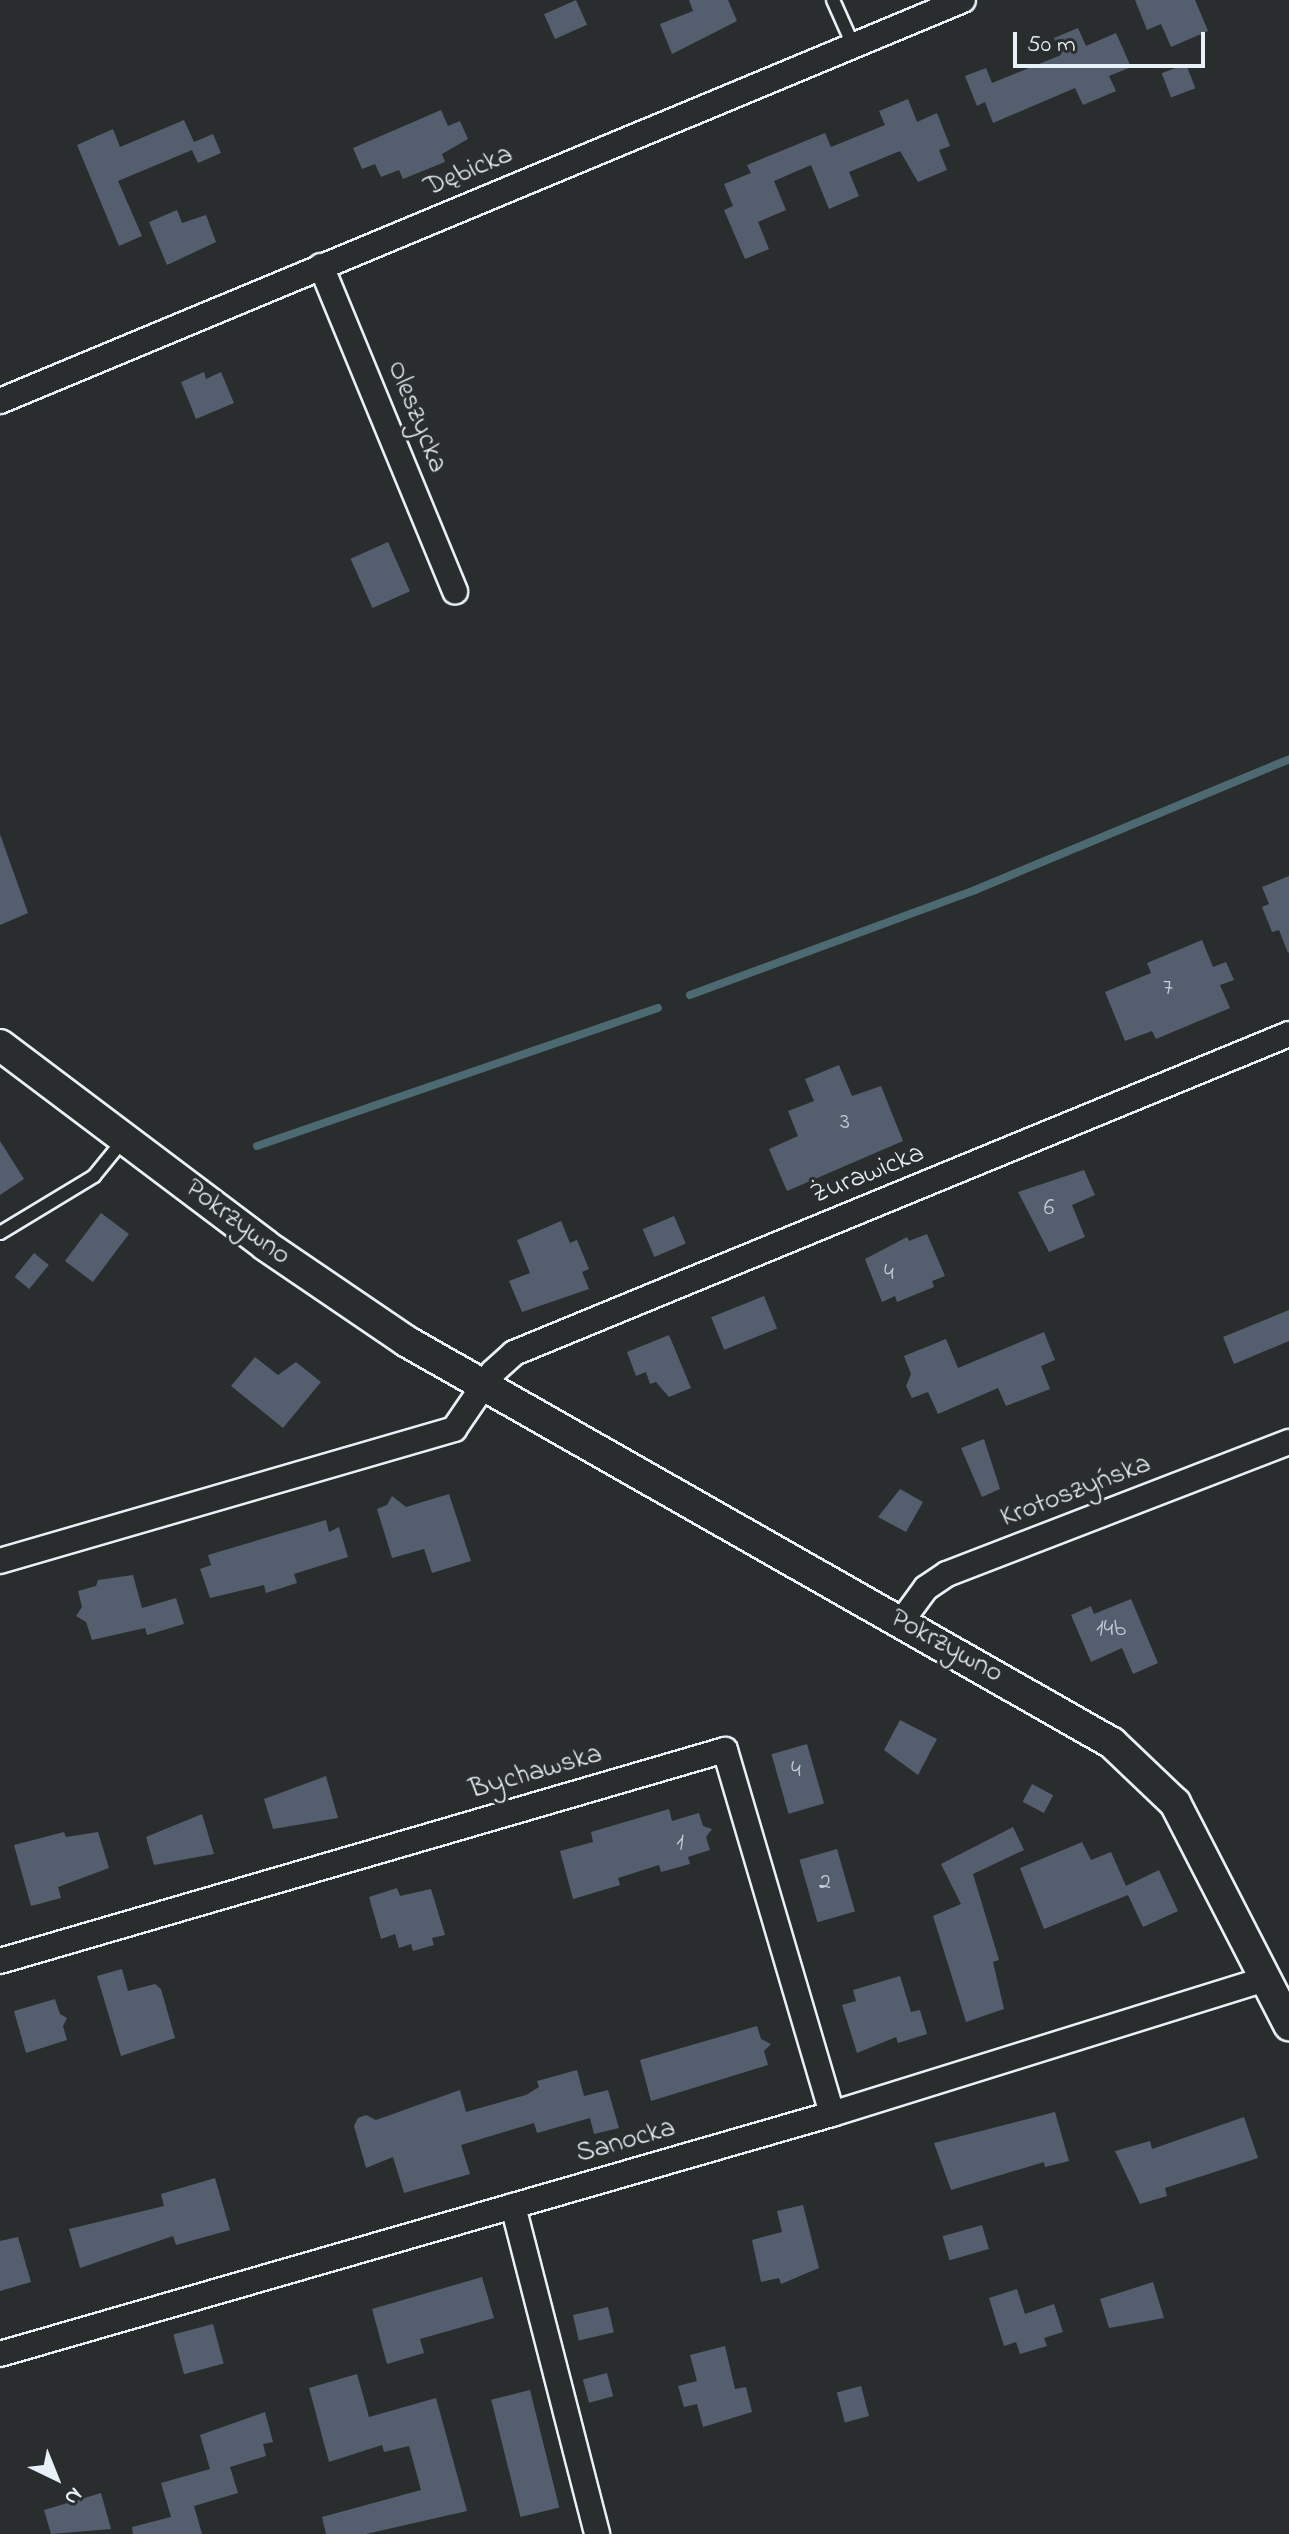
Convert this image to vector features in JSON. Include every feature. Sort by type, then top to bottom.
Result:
[{"type":"street","name":"Dębicka","points":[[0,401],[963,0]]},
{"type":"street","name":"Oleszycka","points":[[321,266],[455,591]]},
{"type":"street","name":"Żurawicka","points":[[484,1388],[514,1353],[1289,1034]]},
{"type":"street","name":"Pokrzywno","points":[[0,1045],[323,1286],[484,1388],[1083,1724],[1156,1780],[1187,1823],[1289,2025]]},
{"type":"street","points":[[0,1561],[454,1429],[484,1388]]},
{"type":"street","name":"Krotoszyńska","points":[[901,1622],[926,1588],[947,1574],[1289,1442]]},
{"type":"street","name":"Bychawska","points":[[0,1961],[725,1750],[832,2114]]},
{"type":"street","name":"Sanocka","points":[[0,2354],[832,2114],[1266,1979]]},
{"type":"street","points":[[513,2206],[597,2534]]},
{"type":"lane","points":[[833,0],[853,45]]},
{"type":"lane","points":[[0,1233],[94,1176],[125,1138]]},
{"type":"building","points":[[576,0],[587,25],[555,39],[544,14]]},
{"type":"building","points":[[689,0],[728,0],[737,21],[672,54],[660,24],[693,11]]},
{"type":"building","points":[[1135,0],[1195,0],[1208,31],[1171,47],[1161,24],[1147,30]]},
{"type":"building","points":[[1078,28],[1086,46],[1116,33],[1131,67],[1109,76],[1116,91],[1083,105],[1075,88],[993,123],[985,102],[977,106],[965,76],[986,68],[992,83],[1061,55],[1054,38]]},
{"type":"building","points":[[1186,64],[1195,88],[1171,98],[1162,73]]},
{"type":"building","points":[[908,99],[917,122],[937,113],[950,146],[939,150],[947,170],[918,182],[900,151],[849,172],[859,196],[829,209],[811,165],[774,181],[786,210],[758,222],[769,249],[745,259],[724,210],[733,206],[724,184],[751,173],[747,165],[825,133],[831,147],[885,125],[879,111]]},
{"type":"building","points":[[441,110],[448,126],[460,121],[468,139],[442,154],[445,162],[403,179],[399,170],[381,177],[375,164],[362,169],[353,148]]},
{"type":"building","points":[[184,120],[194,142],[213,134],[221,153],[198,163],[192,150],[118,181],[142,236],[119,246],[77,145],[113,129],[120,147]]},
{"type":"building","points":[[177,210],[182,223],[206,215],[216,242],[167,265],[149,222]]},
{"type":"building","points":[[204,372],[206,379],[221,372],[234,403],[196,419],[181,382]]},
{"type":"building","points":[[388,542],[410,591],[373,608],[351,559]]},
{"type":"building","points":[[0,834],[28,913],[0,925]]},
{"type":"building","points":[[1289,876],[1288,953],[1279,930],[1272,932],[1262,907],[1269,904],[1262,887]]},
{"type":"building","points":[[1202,940],[1213,967],[1226,962],[1234,980],[1220,985],[1230,1008],[1156,1039],[1152,1031],[1125,1041],[1105,992],[1151,973],[1147,963]]},
{"type":"building","points":[[839,1065],[852,1096],[881,1086],[903,1141],[787,1191],[769,1149],[798,1136],[788,1111],[814,1101],[805,1079]]},
{"type":"building","points":[[0,1141],[24,1179],[0,1195]]},
{"type":"building","points":[[1084,1170],[1095,1195],[1072,1205],[1085,1237],[1049,1252],[1018,1192]]},
{"type":"building","points":[[101,1213],[129,1234],[93,1282],[65,1261]]},
{"type":"building","points":[[674,1216],[686,1244],[654,1257],[643,1229]]},
{"type":"building","points":[[561,1221],[570,1243],[577,1240],[589,1269],[582,1272],[589,1289],[522,1312],[509,1281],[530,1273],[517,1240]]},
{"type":"building","points":[[927,1234],[945,1276],[932,1281],[934,1287],[897,1302],[895,1296],[882,1302],[865,1259],[907,1237],[909,1241]]},
{"type":"building","points":[[34,1253],[49,1265],[29,1289],[14,1277]]},
{"type":"building","points":[[764,1296],[777,1328],[724,1350],[711,1317]]},
{"type":"building","points":[[1289,1310],[1289,1341],[1234,1364],[1223,1337]]},
{"type":"building","points":[[1044,1332],[1055,1360],[1041,1366],[1050,1389],[1006,1406],[998,1388],[938,1414],[928,1392],[912,1398],[906,1386],[911,1374],[904,1356],[946,1339],[958,1368]]},
{"type":"building","points":[[669,1335],[691,1388],[669,1397],[656,1382],[650,1384],[646,1372],[636,1376],[627,1352]]},
{"type":"building","points":[[255,1357],[278,1375],[296,1362],[321,1382],[283,1428],[231,1386]]},
{"type":"building","points":[[984,1439],[1000,1489],[982,1497],[961,1448]]},
{"type":"building","points":[[900,1489],[923,1502],[906,1532],[878,1517]]},
{"type":"building","points":[[449,1494],[471,1561],[432,1573],[424,1549],[392,1558],[377,1509],[387,1505],[392,1496],[406,1507]]},
{"type":"building","points":[[326,1520],[329,1532],[339,1527],[348,1557],[294,1574],[297,1583],[266,1593],[264,1585],[210,1598],[200,1569],[211,1565],[208,1555]]},
{"type":"building","points":[[133,1575],[142,1608],[176,1598],[184,1624],[147,1635],[145,1628],[92,1640],[86,1622],[76,1616],[82,1607],[78,1591],[96,1586],[98,1580]]},
{"type":"building","points":[[1131,1599],[1158,1663],[1133,1674],[1122,1648],[1091,1662],[1071,1615],[1091,1606],[1094,1614]]},
{"type":"building","points":[[900,1720],[937,1739],[918,1775],[884,1750]]},
{"type":"building","points":[[807,1744],[824,1804],[789,1814],[771,1754]]},
{"type":"building","points":[[326,1776],[338,1818],[273,1829],[264,1799]]},
{"type":"building","points":[[1032,1784],[1053,1795],[1044,1813],[1023,1802]]},
{"type":"building","points":[[669,1809],[672,1821],[699,1813],[703,1826],[712,1829],[706,1837],[710,1850],[688,1857],[690,1864],[661,1872],[659,1865],[618,1878],[620,1885],[573,1899],[560,1851],[593,1842],[591,1832]]},
{"type":"building","points":[[202,1814],[214,1854],[154,1865],[146,1837]]},
{"type":"building","points":[[1013,1827],[1024,1850],[973,1874],[999,1960],[993,1962],[1004,2009],[966,2022],[933,1916],[961,1904],[941,1864]]},
{"type":"building","points":[[64,1832],[66,1837],[98,1832],[109,1868],[58,1887],[61,1898],[31,1906],[14,1845]]},
{"type":"building","points":[[1082,1842],[1091,1860],[1111,1852],[1126,1886],[1159,1870],[1178,1911],[1143,1927],[1128,1895],[1044,1929],[1020,1868]]},
{"type":"building","points":[[837,1849],[855,1911],[817,1922],[800,1860]]},
{"type":"building","points":[[397,1888],[400,1896],[431,1889],[445,1935],[432,1938],[434,1945],[413,1951],[411,1944],[399,1948],[395,1934],[381,1939],[369,1897]]},
{"type":"building","points":[[122,1969],[128,1991],[155,1984],[161,1989],[175,2038],[121,2056],[97,1976]]},
{"type":"building","points":[[900,1976],[911,2012],[920,2010],[927,2034],[898,2043],[896,2037],[857,2053],[842,2005],[856,2001],[853,1990]]},
{"type":"building","points":[[55,1999],[60,2014],[67,2018],[63,2026],[67,2040],[26,2053],[14,2011]]},
{"type":"building","points":[[757,2026],[761,2039],[771,2044],[764,2051],[768,2065],[651,2101],[640,2060]]},
{"type":"building","points":[[577,2070],[584,2096],[608,2090],[619,2128],[594,2134],[590,2118],[537,2133],[534,2123],[461,2145],[470,2174],[404,2193],[393,2157],[366,2168],[354,2126],[358,2118],[366,2115],[376,2120],[460,2090],[466,2112],[526,2095],[539,2087],[537,2081]]},
{"type":"building","points":[[1055,2112],[1069,2161],[1045,2167],[1044,2162],[951,2190],[934,2143]]},
{"type":"building","points":[[1244,2117],[1258,2158],[1165,2188],[1167,2196],[1140,2204],[1115,2151],[1150,2141],[1152,2149]]},
{"type":"building","points":[[215,2178],[230,2230],[176,2245],[173,2236],[80,2268],[69,2229],[164,2206],[161,2194]]},
{"type":"building","points":[[803,2205],[819,2268],[781,2284],[779,2278],[761,2282],[752,2240],[782,2232],[777,2211]]},
{"type":"building","points":[[982,2225],[989,2249],[949,2260],[943,2236]]},
{"type":"building","points":[[18,2237],[31,2282],[0,2291],[0,2241]]},
{"type":"building","points":[[482,2277],[494,2318],[420,2339],[424,2353],[387,2364],[372,2309]]},
{"type":"building","points":[[1153,2282],[1164,2318],[1109,2328],[1100,2299]]},
{"type":"building","points":[[1017,2289],[1025,2314],[1054,2304],[1063,2332],[1044,2338],[1047,2346],[1020,2354],[1016,2342],[1004,2346],[989,2298]]},
{"type":"building","points":[[608,2307],[614,2332],[579,2340],[573,2315]]},
{"type":"building","points":[[213,2324],[224,2364],[184,2374],[173,2335]]},
{"type":"building","points":[[725,2346],[735,2389],[746,2387],[752,2412],[703,2427],[697,2404],[684,2407],[678,2386],[697,2381],[690,2355]]},
{"type":"building","points":[[607,2373],[613,2396],[589,2403],[583,2379]]},
{"type":"building","points":[[357,2374],[369,2417],[436,2398],[467,2511],[366,2534],[326,2534],[322,2517],[421,2490],[409,2446],[384,2452],[382,2445],[329,2462],[309,2388]]},
{"type":"building","points":[[861,2386],[869,2416],[845,2422],[837,2392]]},
{"type":"building","points":[[530,2390],[559,2507],[520,2517],[491,2400]]},
{"type":"building","points":[[265,2412],[273,2442],[263,2444],[266,2456],[230,2467],[238,2493],[194,2506],[202,2534],[133,2534],[132,2527],[171,2517],[161,2483],[210,2469],[200,2435]]},
{"type":"building","points":[[101,2493],[111,2529],[51,2534],[44,2510]]},
{"type":"waterway","points":[[690,995],[975,890],[1289,759]]},
{"type":"waterway","points":[[257,1146],[658,1008]]}]
